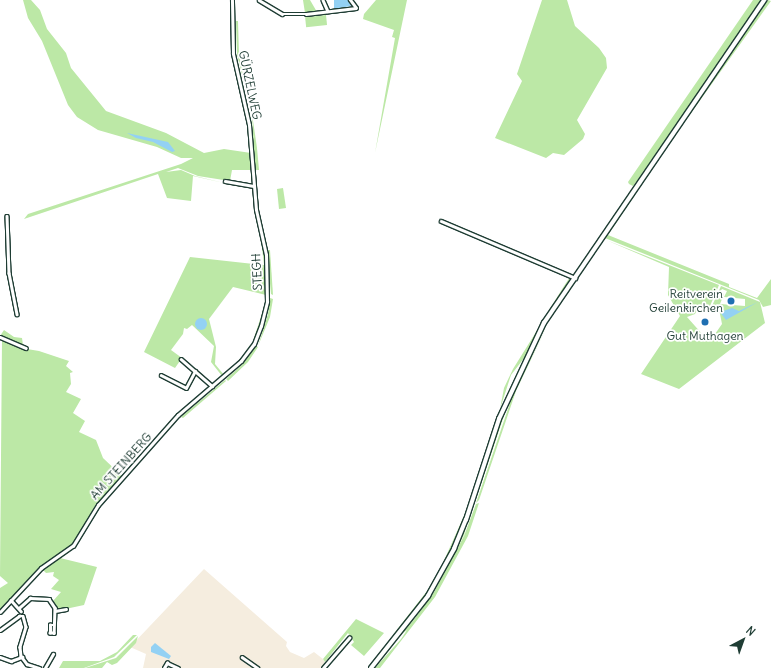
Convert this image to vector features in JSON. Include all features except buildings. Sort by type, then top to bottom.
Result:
[{"type":"main road","points":[[371,668],[424,601],[450,557],[463,529],[497,425],[516,380],[544,323],[764,0]]},
{"type":"street","name":"GÜRZELWEG","points":[[232,0],[233,54],[252,150]]},
{"type":"street","points":[[259,0],[282,14],[323,13],[328,10],[356,8],[350,0]]},
{"type":"street","points":[[322,0],[328,10]]},
{"type":"street","name":"STEGH","points":[[246,354],[264,318],[268,287],[266,255],[256,214],[252,150]]},
{"type":"street","points":[[224,181],[254,186]]},
{"type":"street","points":[[7,216],[9,273],[17,314]]},
{"type":"street","points":[[441,221],[575,278]]},
{"type":"street","points":[[0,337],[26,348]]},
{"type":"street","name":"AM STEINBERG","points":[[0,612],[41,568],[73,546],[98,504],[178,415],[246,354]]},
{"type":"street","points":[[181,358],[212,386]]},
{"type":"street","points":[[161,375],[186,388],[195,371]]},
{"type":"street","points":[[19,608],[30,598],[52,601],[55,611],[54,625]]},
{"type":"street","points":[[11,600],[21,611]]},
{"type":"street","points":[[55,611],[66,609]]},
{"type":"street","points":[[0,630],[19,616],[23,616],[26,627],[20,647],[22,658],[30,666],[39,668]]},
{"type":"street","points":[[323,668],[349,638]]},
{"type":"street","points":[[45,668],[53,654]]},
{"type":"street","points":[[0,657],[11,660],[22,658]]},
{"type":"street","points":[[242,657],[258,668]]},
{"type":"street","points":[[164,668],[167,663],[178,668]]},
{"type":"shaded area","points":[[204,569],[287,642],[286,646],[290,652],[304,658],[314,652],[323,659],[325,662],[321,668],[143,668],[146,654],[130,647]]},
{"type":"green space","points":[[23,0],[31,0],[40,10],[47,29],[66,53],[71,68],[106,111],[166,133],[204,153],[224,149],[251,153],[253,170],[232,170],[230,181],[198,176],[178,168],[166,172],[181,170],[195,176],[224,183],[193,176],[191,201],[167,198],[158,174],[24,219],[28,214],[181,164],[193,158],[181,158],[157,147],[98,130],[77,117],[68,105],[42,41],[28,18]]},
{"type":"green space","points":[[303,0],[310,0],[317,12],[305,13]]},
{"type":"green space","points":[[376,0],[407,0],[375,153],[395,38],[392,37],[394,30],[363,19],[364,14]]},
{"type":"green space","points":[[542,0],[567,0],[575,26],[599,48],[606,58],[607,68],[577,120],[585,134],[583,139],[564,155],[553,153],[546,158],[495,138],[522,81],[517,74]]},
{"type":"green space","points":[[753,0],[762,0],[637,181],[633,186],[629,184],[628,182]]},
{"type":"green space","points":[[768,0],[771,1],[661,155],[755,18]]},
{"type":"green space","points":[[326,15],[327,25],[306,27],[305,17]]},
{"type":"green space","points":[[236,21],[238,21],[239,55],[251,111],[237,54]]},
{"type":"green space","points":[[236,54],[249,113],[248,112]]},
{"type":"green space","points":[[250,114],[255,149],[255,165],[248,115]]},
{"type":"green space","points":[[252,114],[257,148],[259,170],[255,170]]},
{"type":"green space","points":[[661,156],[608,235],[729,284],[729,287],[757,298],[771,279],[771,305],[763,307],[759,300],[605,238]]},
{"type":"green space","points":[[283,188],[286,208],[279,209],[277,189]]},
{"type":"green space","points":[[260,231],[264,248],[266,295],[233,287],[209,319],[216,347],[215,364],[224,375],[222,376],[211,362],[214,346],[192,325],[187,329],[184,328],[183,334],[171,350],[182,358],[175,368],[144,352],[190,257],[264,265]]},
{"type":"green space","points":[[606,240],[719,285],[710,306],[705,309],[699,306],[695,314],[687,317],[703,335],[711,331],[713,335],[715,334],[722,324],[719,309],[712,306],[721,286],[760,302],[765,323],[679,389],[641,374],[680,316],[668,295],[669,267]],"holes":[[[722,289],[727,291],[724,297],[745,299],[745,306],[720,304],[724,294],[720,292]]]},
{"type":"green space","points":[[267,250],[270,250],[273,295],[271,294]]},
{"type":"green space","points":[[570,277],[571,278],[543,320],[564,286]]},
{"type":"green space","points":[[270,298],[273,299],[270,317],[258,346],[268,314]]},
{"type":"green space","points":[[265,304],[255,338],[253,341]]},
{"type":"green space","points":[[541,324],[525,357],[511,375],[460,533],[442,565],[467,509],[500,409],[504,388],[513,369]]},
{"type":"green space","points":[[546,326],[507,407],[475,502],[490,451],[510,397]]},
{"type":"green space","points":[[547,326],[516,391],[479,500],[476,503],[512,397]]},
{"type":"green space","points":[[4,330],[14,337],[22,338],[23,345],[0,336]]},
{"type":"green space","points":[[2,339],[21,348],[39,351],[69,361],[66,366],[73,372],[70,373],[71,384],[66,392],[81,399],[73,413],[85,421],[79,432],[96,440],[103,458],[123,477],[96,504],[75,543],[40,567],[0,611],[0,588],[8,583],[0,576]]},
{"type":"green space","points":[[253,341],[239,362],[228,371],[241,358]]},
{"type":"green space","points":[[254,345],[246,359],[225,378],[244,359]]},
{"type":"green space","points":[[256,346],[258,347],[248,362],[228,381],[226,379],[242,365]]},
{"type":"green space","points":[[225,380],[226,381],[183,418],[181,417]]},
{"type":"green space","points":[[479,503],[468,536],[435,597],[380,668],[375,668],[401,639],[407,630],[399,636],[429,597],[446,568],[436,587],[407,629],[434,592],[464,536],[476,504]]},
{"type":"green space","points":[[473,504],[464,535],[447,568],[461,538]]},
{"type":"green space","points":[[60,558],[97,567],[84,605],[56,611],[53,601],[61,592],[51,589],[59,580],[53,576],[54,572],[46,573],[42,569]]},
{"type":"green space","points":[[441,568],[423,600],[392,636],[427,591]]},
{"type":"green space","points":[[356,619],[384,633],[364,656],[351,645],[354,642],[348,633],[325,662],[323,659]]},
{"type":"green space","points":[[133,635],[137,635],[114,657],[84,668],[59,668],[63,661],[100,661],[117,652]]},
{"type":"green space","points":[[138,636],[136,643],[117,663],[112,665],[107,662],[102,668],[85,668],[116,658]]},
{"type":"water","points":[[334,0],[348,0],[351,6],[334,9]]},
{"type":"water","points":[[127,133],[168,142],[175,151],[172,152],[153,142],[136,138]]},
{"type":"water","points":[[758,302],[726,320],[720,312],[732,308],[739,311]]},
{"type":"water","points":[[201,318],[205,320],[207,324],[205,328],[201,330],[197,328],[195,324],[197,320]]},
{"type":"water","points":[[155,643],[171,656],[169,659],[151,652],[151,647]]},
{"type":"place","name":"Reitverein Geilenkirchen","points":[[731,301]]},
{"type":"place","name":"Gut Muthagen","points":[[705,322]]}]
